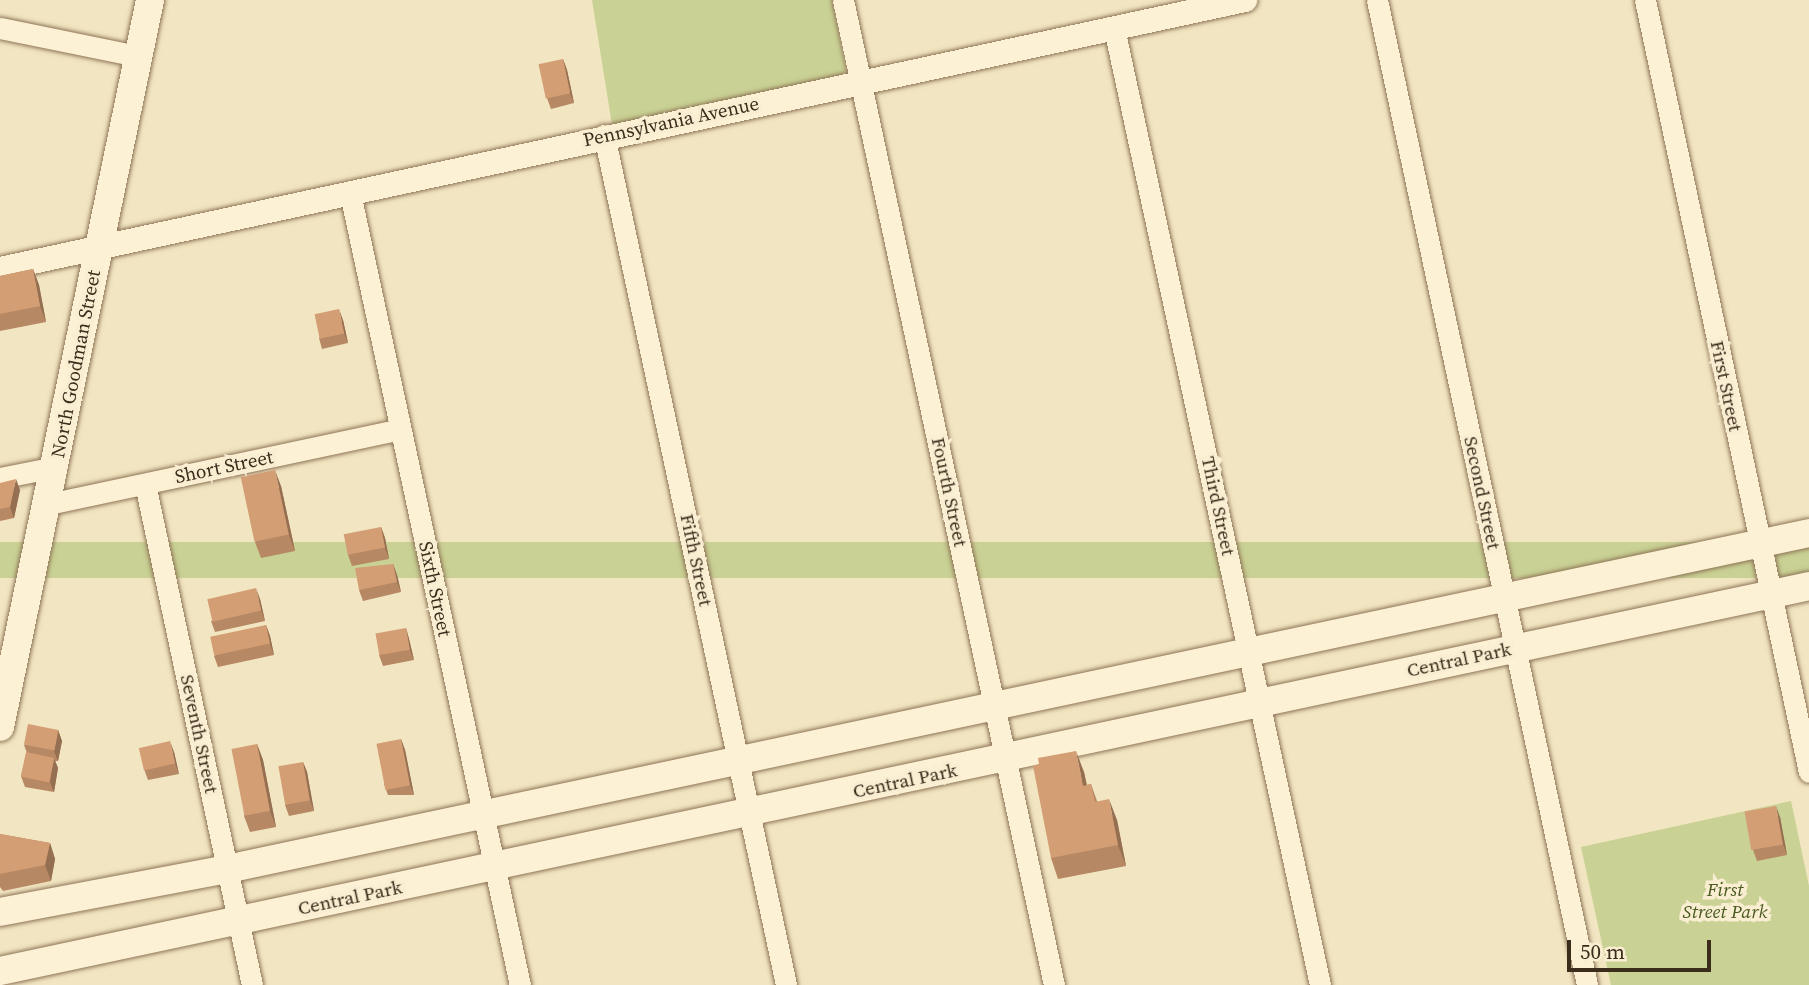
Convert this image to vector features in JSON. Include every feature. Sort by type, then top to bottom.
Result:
[{"type":"main road","name":"North Goodman Street","points":[[0,727],[150,0]]},
{"type":"main road","points":[[0,912],[227,869],[994,703],[1809,533]]},
{"type":"main road","name":"Central Park","points":[[0,971],[1006,760],[1259,703],[1809,586]]},
{"type":"street","name":"Fourth Street","points":[[843,0],[1054,985]]},
{"type":"street","name":"Pennsylvania Avenue","points":[[0,270],[604,135],[1245,0]]},
{"type":"street","name":"Second Street","points":[[1377,0],[1587,985]]},
{"type":"street","name":"First Street","points":[[1645,0],[1809,772]]},
{"type":"street","points":[[0,28],[138,56]]},
{"type":"street","name":"Third Street","points":[[1114,28],[1320,985]]},
{"type":"street","name":"Fifth Street","points":[[604,135],[786,985]]},
{"type":"street","name":"Sixth Street","points":[[350,193],[520,985]]},
{"type":"street","name":"Short Street","points":[[48,504],[400,429]]},
{"type":"street","points":[[0,478],[55,467]]},
{"type":"street","name":"Seventh Street","points":[[145,484],[252,985]]},
{"type":"green space","points":[[592,0],[832,0],[846,70],[841,75],[612,125]]},
{"type":"green space","points":[[0,542],[1809,542],[1809,578],[0,578]]},
{"type":"green space","name":"First Street Park","points":[[1791,801],[1809,886],[1809,985],[1611,985],[1581,847]]},
{"type":"building","points":[[563,59],[570,93],[546,98],[539,64]]},
{"type":"building","points":[[33,269],[40,306],[0,314],[0,276]]},
{"type":"building","points":[[339,309],[344,333],[320,339],[315,314]]},
{"type":"building","points":[[275,470],[289,535],[254,542],[241,477]]},
{"type":"building","points":[[16,479],[10,507],[0,509],[0,483]]},
{"type":"building","points":[[381,527],[385,548],[348,555],[344,534]]},
{"type":"building","points":[[393,564],[397,582],[359,590],[355,568]]},
{"type":"building","points":[[256,588],[261,610],[212,622],[207,599]]},
{"type":"building","points":[[266,625],[270,644],[214,655],[210,637]]},
{"type":"building","points":[[406,628],[410,650],[379,655],[375,633]]},
{"type":"building","points":[[28,724],[58,730],[54,751],[24,745]]},
{"type":"building","points":[[401,739],[410,785],[385,790],[376,744]]},
{"type":"building","points":[[170,741],[175,763],[144,771],[139,748]]},
{"type":"building","points":[[257,744],[270,811],[244,816],[231,749]]},
{"type":"building","points":[[1076,751],[1083,786],[1091,784],[1095,802],[1109,799],[1118,845],[1051,858],[1033,766],[1039,764],[1038,758]]},
{"type":"building","points":[[26,752],[54,758],[49,782],[21,776]]},
{"type":"building","points":[[303,762],[310,800],[285,805],[278,766]]},
{"type":"building","points":[[1776,806],[1783,844],[1751,850],[1744,812]]},
{"type":"building","points":[[0,834],[50,843],[45,865],[0,874]]}]
